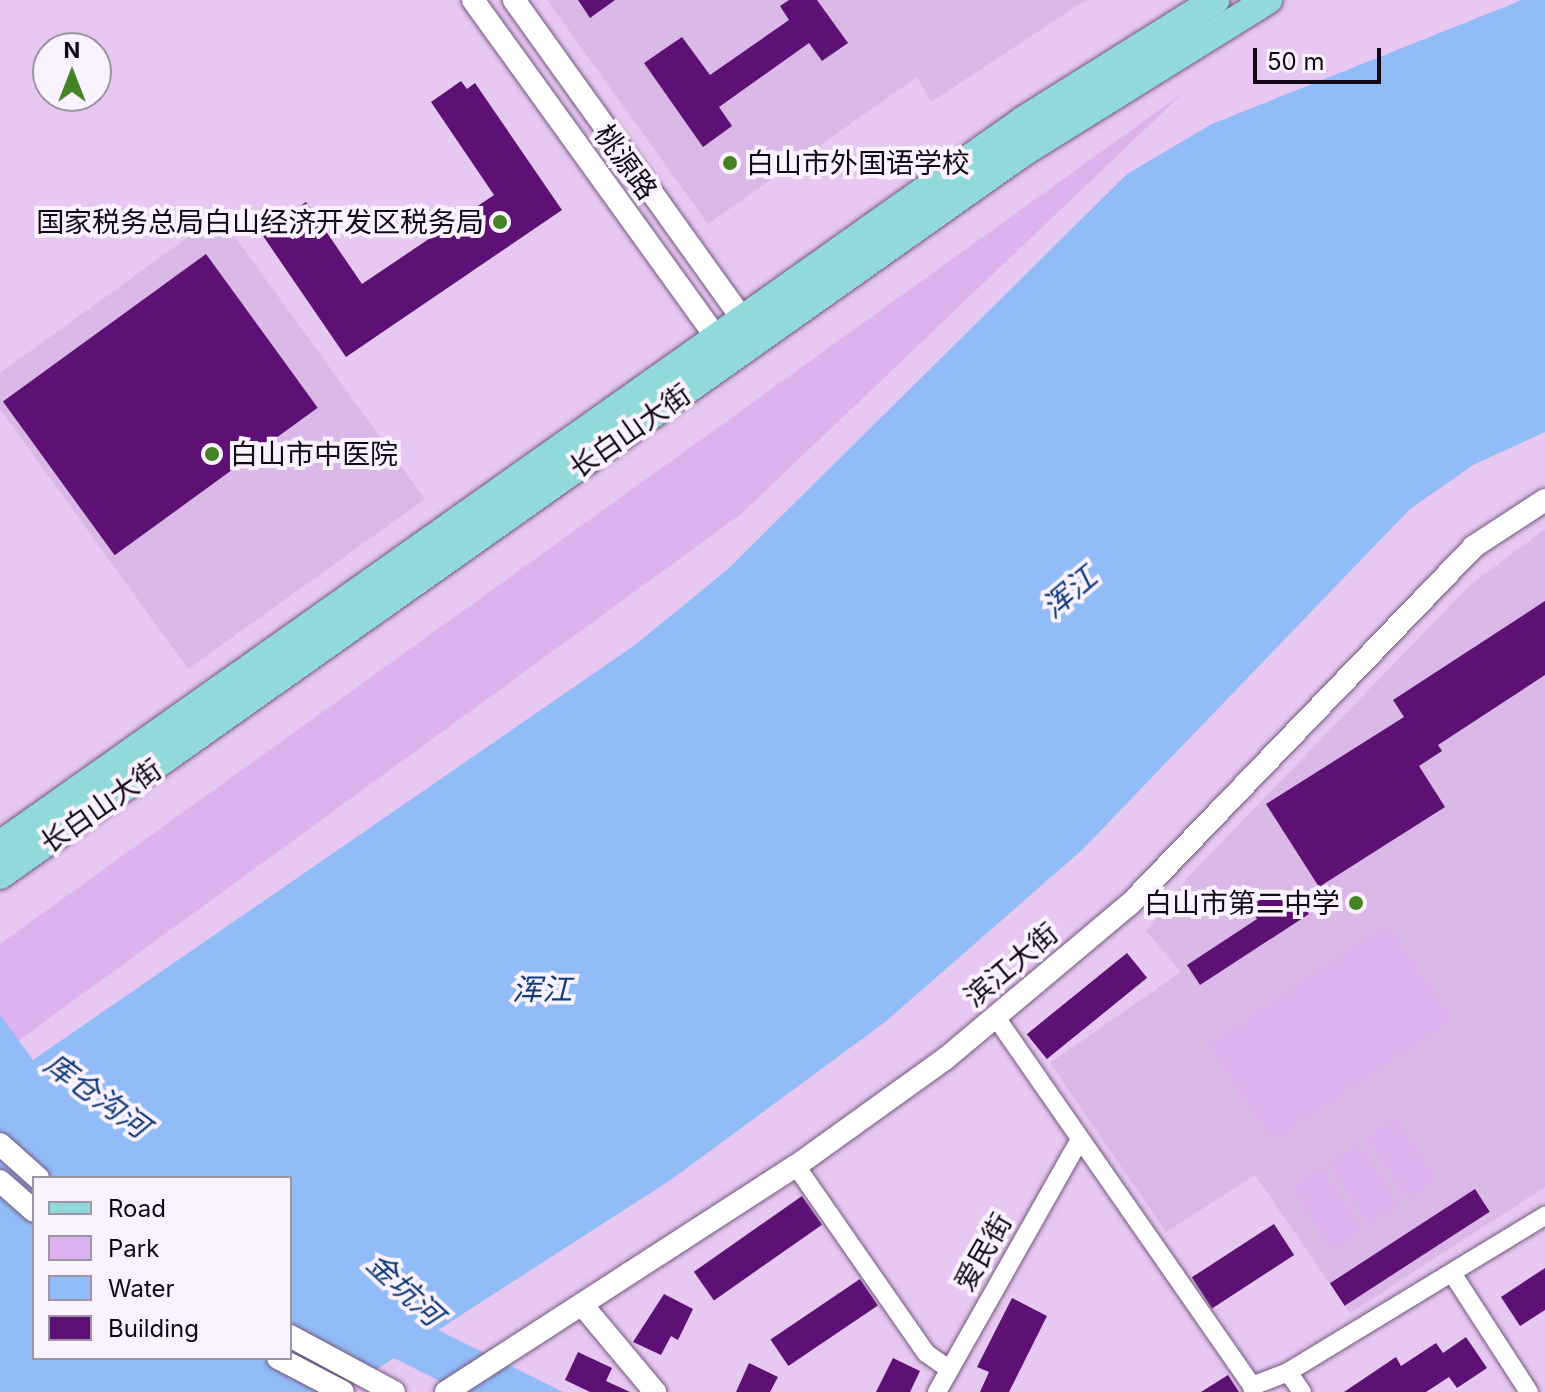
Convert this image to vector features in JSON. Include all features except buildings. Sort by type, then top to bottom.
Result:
[{"type":"main road","name":"长白山大街","points":[[0,875],[724,348],[741,318],[1091,74],[1215,0]]},
{"type":"main road","name":"长白山大街","points":[[0,845],[724,348],[759,342],[1022,153],[1268,0]]},
{"type":"street","name":"桃源路","points":[[473,0],[724,348]]},
{"type":"street","name":"桃源路","points":[[514,0],[759,342]]},
{"type":"street","name":"滨江大街","points":[[446,1392],[584,1307],[796,1166],[995,1016],[1130,904],[1206,829],[1473,547],[1545,500]]},
{"type":"street","points":[[995,1016],[1252,1389],[1288,1372],[1545,1216]]},
{"type":"street","name":"爱民街","points":[[937,1392],[1079,1141]]},
{"type":"street","points":[[0,1144],[36,1176]]},
{"type":"street","points":[[796,1166],[926,1353],[949,1369]]},
{"type":"street","points":[[0,1181],[32,1209]]},
{"type":"street","points":[[1452,1273],[1529,1392]]},
{"type":"street","points":[[584,1307],[655,1392]]},
{"type":"street","points":[[292,1337],[389,1388]]},
{"type":"street","points":[[282,1360],[343,1392]]},
{"type":"street","points":[[1288,1372],[1302,1392]]},
{"type":"shaded area","name":"白山市外国语学校","points":[[547,0],[1086,0],[931,102],[917,77],[708,224]]},
{"type":"shaded area","name":"白山市中医院","points":[[219,215],[425,499],[188,669],[0,409],[0,373]]},
{"type":"shaded area","name":"白山市第二中学","points":[[1545,529],[1545,1187],[1350,1313],[1255,1175],[1166,1232],[1050,1063],[1181,972],[1146,931],[1190,875],[1469,586]]},
{"type":"green space","points":[[1183,93],[741,514],[0,1054],[0,944]]},
{"type":"green space","points":[[1387,925],[1451,1020],[1273,1141],[1209,1045]]},
{"type":"green space","points":[[1396,1119],[1436,1179],[1407,1198],[1367,1139]]},
{"type":"green space","points":[[1359,1145],[1398,1205],[1369,1224],[1330,1164]]},
{"type":"green space","points":[[1322,1169],[1361,1229],[1332,1248],[1293,1188]]},
{"type":"water","name":"浑江","points":[[1522,0],[1545,0],[1545,432],[1473,465],[1410,509],[1082,850],[885,1022],[672,1179],[438,1330],[563,1392],[461,1392],[394,1358],[342,1392],[0,1392],[0,1015],[33,1060],[635,645],[728,569],[1127,174],[1212,124]]},
{"type":"place","name":"白山市外国语学校","points":[[730,163]]},
{"type":"place","name":"国家税务总局白山经济开发区税务局","points":[[500,222]]},
{"type":"place","name":"白山市中医院","points":[[212,454]]},
{"type":"place","name":"白山市第二中学","points":[[1356,903]]},
{"type":"water label","name":"库仓沟河","points":[[97,1095]]},
{"type":"water label","name":"金坑河","points":[[405,1289]]}]
